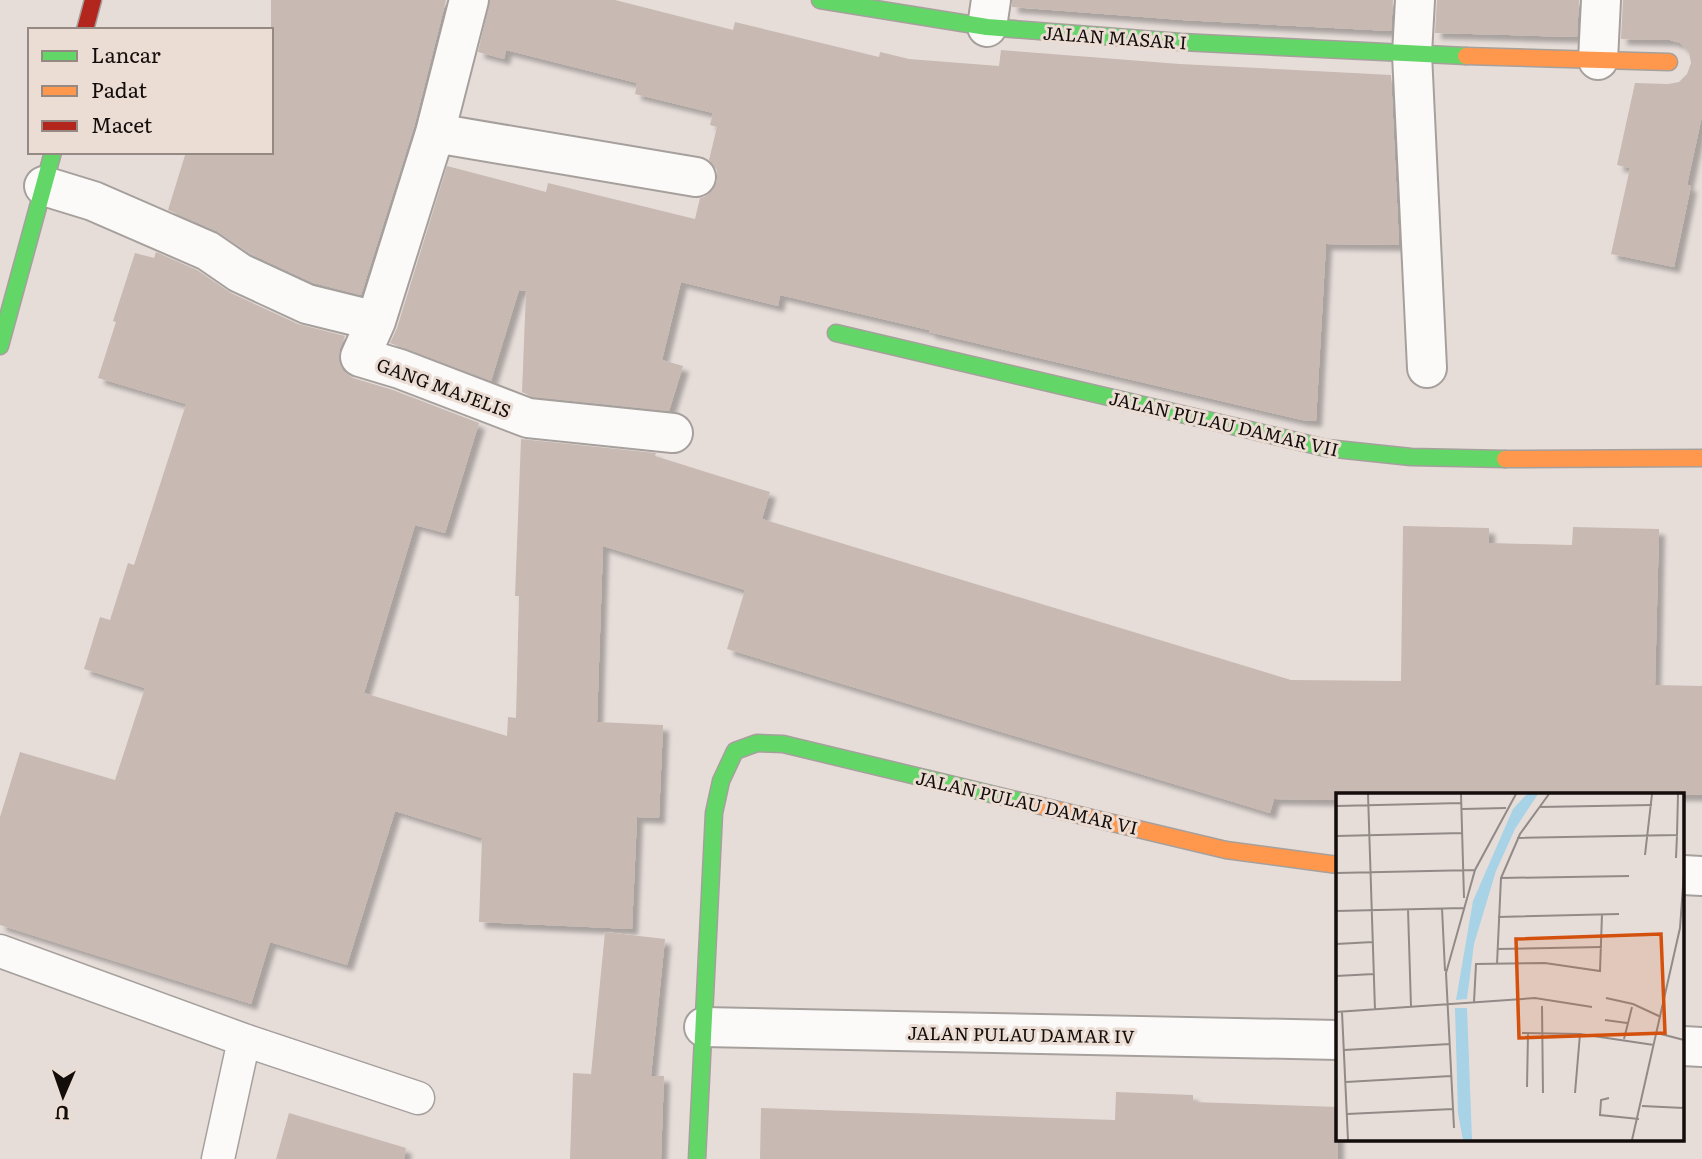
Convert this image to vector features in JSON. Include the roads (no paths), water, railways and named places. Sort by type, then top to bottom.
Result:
[{"type":"street","points":[[0,346],[49,169],[93,201],[208,251],[240,273],[307,304],[376,321],[435,133],[469,0]]},
{"type":"street","name":"JALAN MASAR I","points":[[820,0],[989,13],[1181,42],[1412,54],[1669,62]]},
{"type":"street","points":[[1415,0],[1412,54],[1427,368]]},
{"type":"street","points":[[1598,60],[1601,0]]},
{"type":"street","points":[[435,133],[696,177]]},
{"type":"street","name":"GANG MAJELIS","points":[[376,321],[360,357],[400,369],[528,418],[673,433]]},
{"type":"street","name":"JALAN PULAU DAMAR VII","points":[[836,333],[1326,448],[1423,457],[1498,459],[1702,458]]},
{"type":"street","name":"JALAN PULAU DAMAR VI","points":[[704,1027],[714,813],[718,789],[735,751],[757,743],[783,744],[1226,850],[1336,865]]},
{"type":"street","points":[[1684,876],[1702,876]]},
{"type":"street","points":[[697,1159],[704,1027]]},
{"type":"street","name":"JALAN PULAU DAMAR IV","points":[[704,1027],[1336,1040]]},
{"type":"street","points":[[1684,1046],[1702,1047]]},
{"type":"lane","points":[[0,951],[244,1040],[418,1098]]},
{"type":"lane","points":[[218,1159],[244,1040]]}]
